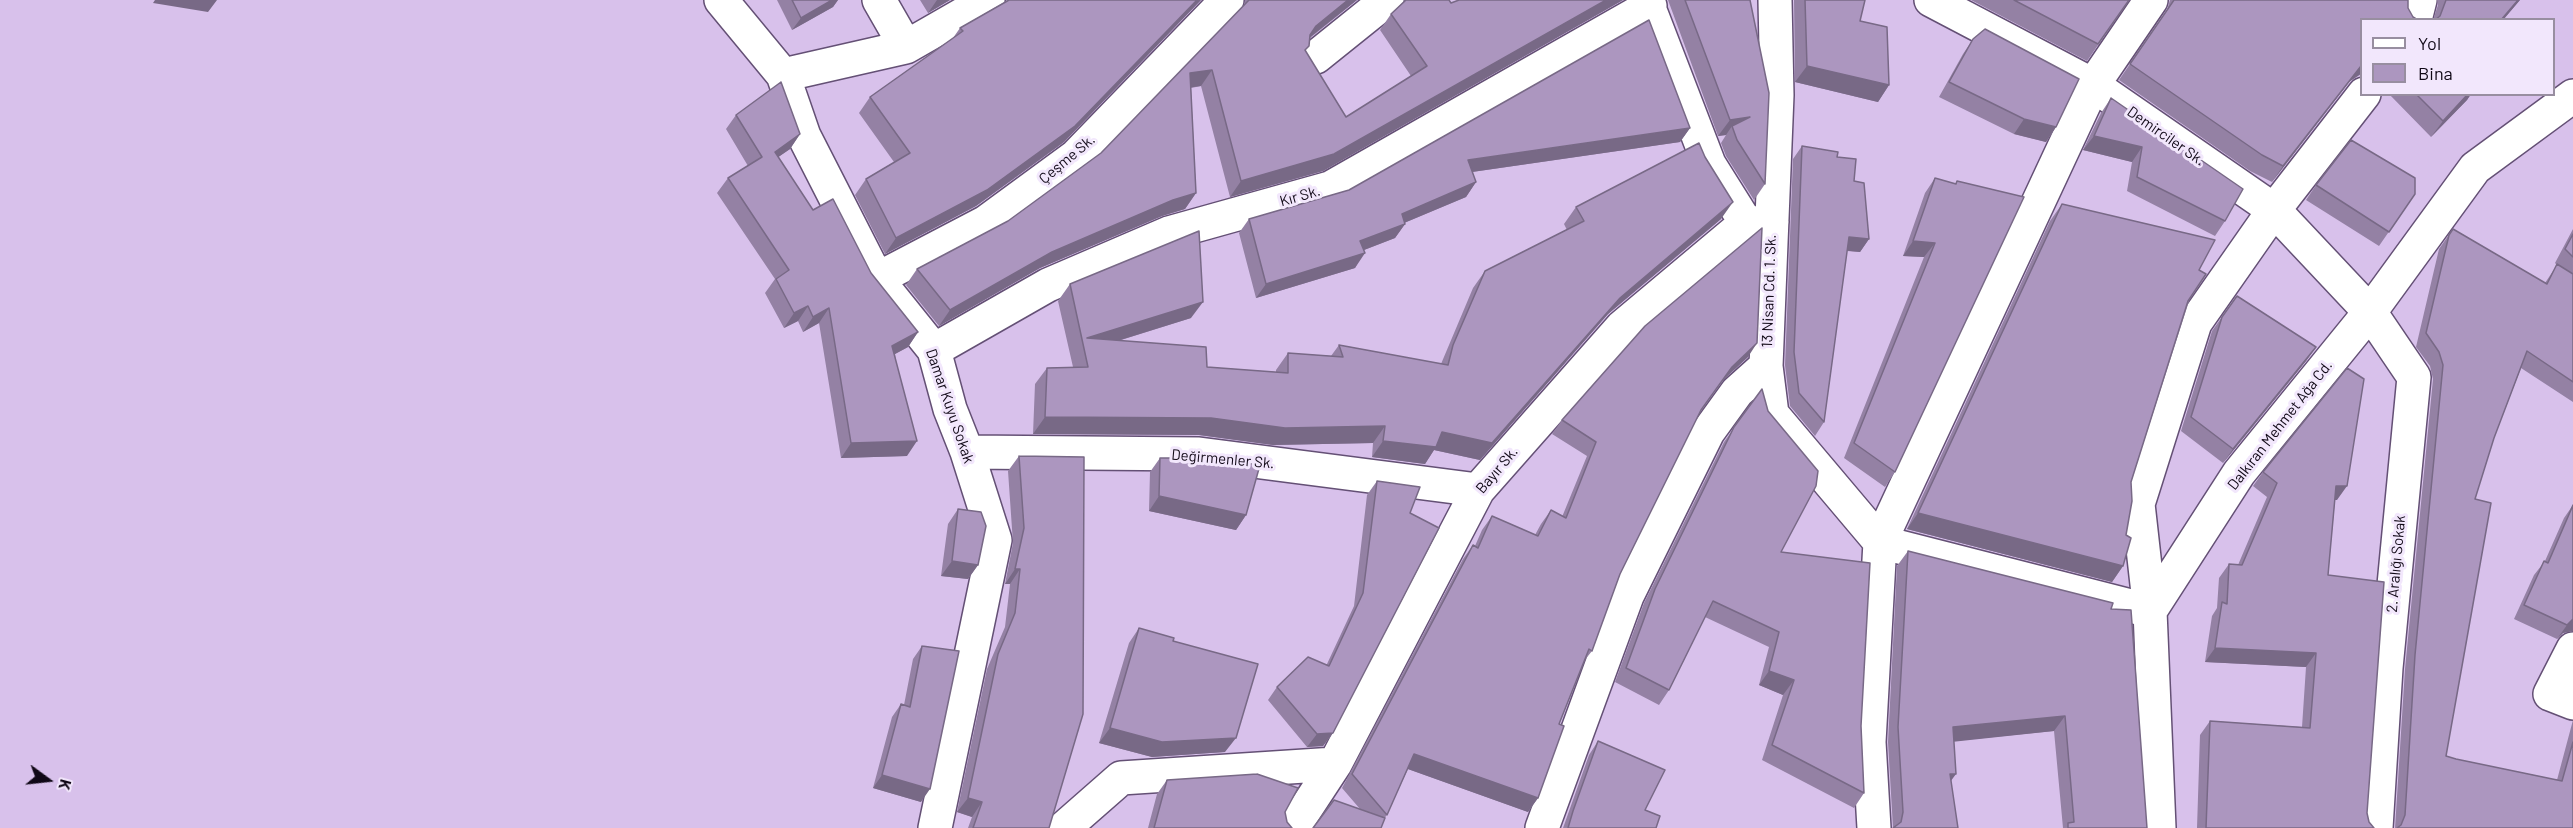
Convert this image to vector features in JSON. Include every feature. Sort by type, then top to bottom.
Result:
[{"type":"street","name":"Damar Kuyu Sokak","points":[[721,0],[783,75],[804,136],[877,279],[934,350],[950,409],[967,452],[995,540],[936,828]]},
{"type":"street","points":[[879,0],[906,46]]},
{"type":"street","points":[[783,75],[906,46],[988,0]]},
{"type":"street","name":"Çeşme Sk.","points":[[877,279],[986,222],[1076,156],[1227,0]]},
{"type":"street","points":[[1316,57],[1387,0]]},
{"type":"street","name":"13 Nisan Cd. 1. Sk.","points":[[1775,0],[1777,95],[1759,222],[1766,366],[1772,414],[1880,542]]},
{"type":"street","name":"Demirciler Sk.","points":[[1931,0],[2093,85],[2274,210],[2370,312]]},
{"type":"street","points":[[1874,828],[1869,742],[1880,542],[2093,85],[2151,0]]},
{"type":"street","points":[[2416,18],[2420,0]]},
{"type":"street","points":[[1648,3],[1709,164],[1759,222]]},
{"type":"street","name":"Kır Sk.","points":[[934,350],[1048,285],[1169,233],[1330,188],[1648,3]]},
{"type":"street","points":[[2159,828],[2150,611],[2138,504],[2195,323],[2274,210],[2362,96]]},
{"type":"street","name":"Dalkıran Mehmet Ağa Cd.","points":[[2150,611],[2239,473],[2370,312],[2475,168],[2573,96]]},
{"type":"street","name":"Bayır Sk.","points":[[1293,828],[1335,764],[1478,490],[1622,327],[1759,222]]},
{"type":"street","name":"2. Aralığı Sokak","points":[[2370,312],[2414,377],[2386,668],[2376,828]]},
{"type":"street","points":[[1542,828],[1632,586],[1708,432],[1737,392],[1766,366]]},
{"type":"street","name":"Değirmenler Sk.","points":[[967,452],[1199,454],[1478,490]]},
{"type":"street","points":[[1880,542],[2150,611]]},
{"type":"street","points":[[2573,649],[2550,694],[2573,704]]},
{"type":"street","points":[[1064,828],[1121,778],[1335,764]]},
{"type":"building","points":[[792,0],[832,0],[801,18]]},
{"type":"building","points":[[1009,0],[1197,0],[1075,126],[987,190],[896,238],[866,179],[910,153],[870,97],[963,31],[960,28]]},
{"type":"building","points":[[1249,0],[1348,0],[1316,26],[1310,35],[1309,46],[1305,50],[1346,117],[1427,66],[1391,14],[1406,0],[1449,0],[1451,3],[1459,0],[1606,0],[1334,154],[1241,181],[1212,70],[1190,73],[1196,193],[1173,200],[1052,252],[950,310],[917,269],[1008,221],[1101,153]]},
{"type":"building","points":[[1685,0],[1750,0],[1769,93],[1765,184],[1737,140],[1732,126],[1750,117],[1730,120]]},
{"type":"building","points":[[1805,0],[1865,0],[1860,21],[1887,27],[1889,85],[1807,66]]},
{"type":"building","points":[[2014,0],[2129,0],[2098,44]]},
{"type":"building","points":[[2174,0],[2408,0],[2408,8],[2415,18],[2360,18],[2360,67],[2283,166],[2262,155],[2130,64]]},
{"type":"building","points":[[2446,0],[2518,0],[2503,18],[2438,18]]},
{"type":"building","points":[[1649,20],[1690,128],[1468,160],[1476,182],[1402,214],[1405,224],[1360,241],[1365,253],[1266,284],[1249,219],[1349,190]]},
{"type":"building","points":[[1985,29],[2079,79],[2056,127],[2024,119],[1949,82],[1973,39]]},
{"type":"building","points":[[781,82],[800,134],[775,152],[813,210],[833,199],[871,273],[918,332],[892,346],[917,441],[851,443],[829,308],[813,317],[808,306],[794,313],[776,279],[789,270],[728,178],[762,157],[736,115]]},
{"type":"building","points":[[2418,96],[2466,96],[2443,121]]},
{"type":"building","points":[[2111,98],[2243,189],[2225,221],[2137,177],[2142,147],[2094,136]]},
{"type":"building","points":[[2351,140],[2415,178],[2415,194],[2389,232],[2316,185]]},
{"type":"building","points":[[1699,143],[1733,202],[1620,298],[1492,443],[1442,432],[1436,447],[1383,441],[1385,426],[1285,428],[1211,418],[1045,417],[1047,368],[1088,367],[1070,284],[1199,231],[1203,302],[1087,338],[1206,347],[1207,367],[1288,373],[1288,353],[1343,357],[1339,345],[1448,365],[1453,345],[1485,271],[1584,221],[1576,207]]},
{"type":"building","points":[[1802,146],[1838,152],[1837,157],[1856,159],[1854,181],[1864,183],[1869,239],[1849,237],[1824,422],[1799,393],[1794,352]]},
{"type":"building","points":[[1935,178],[2024,197],[1895,472],[1854,443],[1935,243],[1913,241]]},
{"type":"building","points":[[2062,204],[2215,240],[2199,270],[2206,274],[2188,301],[2131,482],[2132,501],[2126,535],[2131,538],[2123,566],[1918,513]]},
{"type":"building","points":[[1762,228],[1757,343],[1732,367],[1701,410],[1620,574],[1592,651],[1589,649],[1559,724],[1564,726],[1538,798],[1414,754],[1387,815],[1352,774],[1473,545],[1478,548],[1492,516],[1538,536],[1551,510],[1566,518],[1596,442],[1562,420],[1645,326]]},
{"type":"building","points":[[2453,229],[2547,284],[2557,264],[2573,274],[2573,382],[2527,351],[2494,438],[2475,499],[2491,503],[2446,756],[2562,781],[2573,742],[2573,828],[2397,828],[2401,825],[2405,815],[2415,655],[2443,365],[2439,352],[2426,333],[2449,235]]},
{"type":"building","points":[[2573,234],[2573,257],[2565,249]]},
{"type":"building","points":[[2237,296],[2316,347],[2233,449],[2191,417],[2222,317]]},
{"type":"building","points":[[2347,368],[2364,379],[2347,486],[2336,486],[2328,575],[2384,582],[2367,813],[2369,822],[2374,828],[2206,828],[2210,721],[2310,728],[2316,653],[2215,648],[2222,602],[2227,604],[2229,564],[2242,565],[2277,483],[2263,472]]},
{"type":"building","points":[[1762,389],[1768,411],[1818,471],[1816,486],[1781,552],[1870,563],[1861,726],[1864,793],[1772,745],[1794,680],[1769,671],[1779,632],[1713,601],[1669,690],[1626,668],[1655,589],[1734,427]]},
{"type":"building","points":[[1019,456],[1084,457],[1083,714],[1049,828],[973,828],[982,802],[968,798],[998,654],[1015,613],[1020,569],[1015,569],[1024,528]]},
{"type":"building","points":[[1160,458],[1208,458],[1260,465],[1246,515],[1159,496]]},
{"type":"building","points":[[1377,481],[1420,487],[1410,513],[1439,528],[1333,733],[1317,734],[1277,687],[1308,657],[1329,666],[1363,593]]},
{"type":"building","points":[[2573,505],[2573,619],[2567,625],[2524,605],[2544,561],[2548,563]]},
{"type":"building","points":[[958,509],[981,512],[986,526],[978,565],[952,561]]},
{"type":"building","points":[[1908,551],[2113,603],[2111,609],[2131,610],[2147,828],[2068,828],[2068,823],[2074,822],[2065,716],[1953,727],[1956,774],[1950,774],[1958,828],[1893,828],[1901,822],[1903,812],[1898,727]]},
{"type":"building","points":[[1139,628],[1174,638],[1173,641],[1258,664],[1236,738],[1162,742],[1110,728]]},
{"type":"building","points":[[922,646],[959,651],[930,789],[882,775],[901,704],[910,707]]},
{"type":"building","points":[[1598,741],[1665,770],[1645,810],[1660,816],[1656,828],[1568,828]]},
{"type":"building","points":[[1257,774],[1298,788],[1285,812],[1287,822],[1292,828],[1154,828],[1167,780]]},
{"type":"building","points":[[1334,800],[1385,818],[1381,828],[1313,828]]}]
